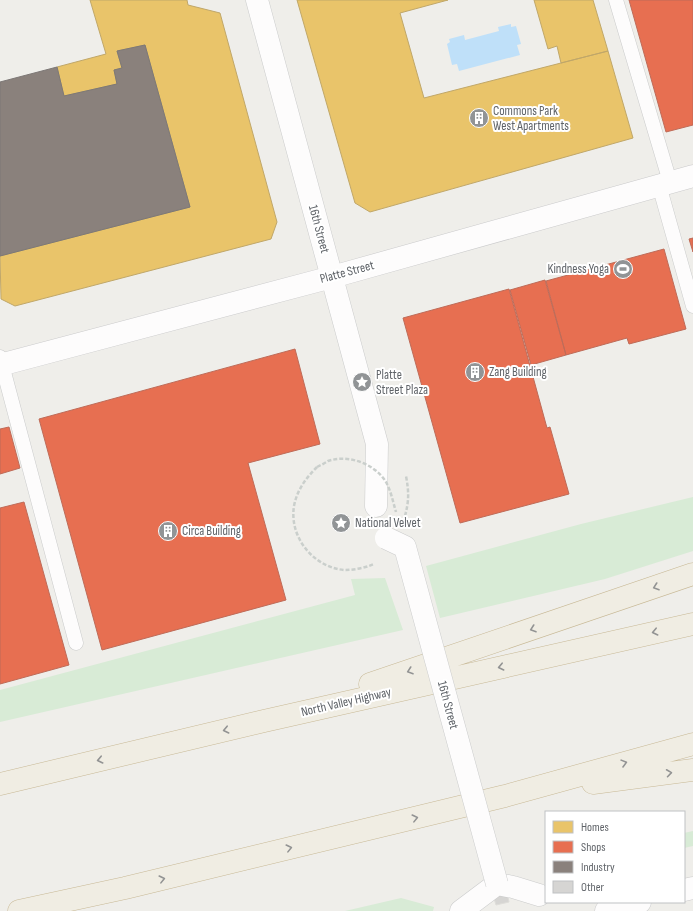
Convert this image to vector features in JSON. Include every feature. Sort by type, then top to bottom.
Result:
[{"type":"highway","points":[[264,721],[693,574]]},
{"type":"highway","name":"North Valley Highway","points":[[0,784],[264,721],[693,624]]},
{"type":"highway","points":[[19,911],[124,888],[505,796],[693,744]]},
{"type":"highway","points":[[505,796],[693,770]]},
{"type":"highway","points":[[60,911],[124,888]]},
{"type":"street","name":"16th Street","points":[[257,0],[377,444],[376,506]]},
{"type":"street","name":"Platte Street","points":[[1,362],[332,276],[693,176]]},
{"type":"street","name":"16th Street","points":[[396,542],[498,888]]},
{"type":"street","points":[[461,911],[498,888],[539,895]]},
{"type":"street","points":[[606,911],[636,903]]},
{"type":"lane","points":[[616,0],[665,184],[693,306]]},
{"type":"lane","points":[[1,362],[76,643]]},
{"type":"path","points":[[317,467],[329,461],[342,459],[364,463],[373,468],[386,482],[390,490],[396,542]]},
{"type":"green space","points":[[693,497],[693,551],[605,579],[440,618],[426,566],[581,524]]},
{"type":"green space","points":[[385,578],[403,630],[0,722],[0,690],[355,595],[351,579]]},
{"type":"green space","points":[[693,831],[693,846],[685,848],[685,833]]},
{"type":"green space","points":[[401,898],[434,907],[433,911],[345,911]]},
{"type":"water","points":[[511,24],[511,27],[516,26],[521,44],[517,45],[520,55],[459,71],[457,64],[452,65],[447,44],[450,42],[449,39],[464,35],[465,40],[499,31],[498,27]]},
{"type":"building: Homes","points":[[90,0],[187,0],[188,5],[220,13],[277,222],[271,239],[15,306],[1,299],[0,256],[190,207],[145,45],[117,51],[122,68],[114,70],[117,84],[64,96],[57,67],[106,54]]},
{"type":"building: Homes","name":"Commons Park West Apartments","points":[[297,0],[448,0],[400,13],[424,98],[608,51],[633,138],[370,212],[355,203]]},
{"type":"building: Homes","points":[[534,0],[593,0],[608,51],[561,63],[557,46],[548,49]]},
{"type":"building: Shops","points":[[629,0],[693,0],[693,125],[666,132]]},
{"type":"building: Shops","points":[[693,238],[693,252],[689,239]]},
{"type":"building: Shops","points":[[664,249],[686,329],[629,344],[627,338],[566,355],[546,281]]},
{"type":"building: Shops","points":[[545,280],[566,355],[531,365],[510,290]]},
{"type":"building: Shops","name":"Zang Building","points":[[509,289],[547,428],[550,427],[569,494],[460,523],[403,318]]},
{"type":"building: Shops","name":"Circa Building","points":[[295,349],[320,444],[248,463],[286,600],[102,650],[39,419]]},
{"type":"building: Shops","points":[[9,427],[20,468],[0,474],[0,429]]},
{"type":"building: Shops","points":[[24,502],[69,665],[0,684],[0,508]]},
{"type":"building: Industry","points":[[145,45],[190,207],[0,256],[0,82],[57,67],[64,96],[117,84],[114,70],[122,68],[117,51]]},
{"type":"building: Other","points":[[507,892],[509,902],[496,905],[493,895]]},
{"type":"place","name":"Commons Park West Apartments","points":[[479,118]]},
{"type":"place","name":"Kindness Yoga","points":[[623,269]]},
{"type":"place","name":"Zang Building","points":[[475,372]]},
{"type":"place","name":"Platte Street Plaza","points":[[362,382]]},
{"type":"place","name":"National Velvet","points":[[341,523]]},
{"type":"place","name":"Circa Building","points":[[168,531]]}]
